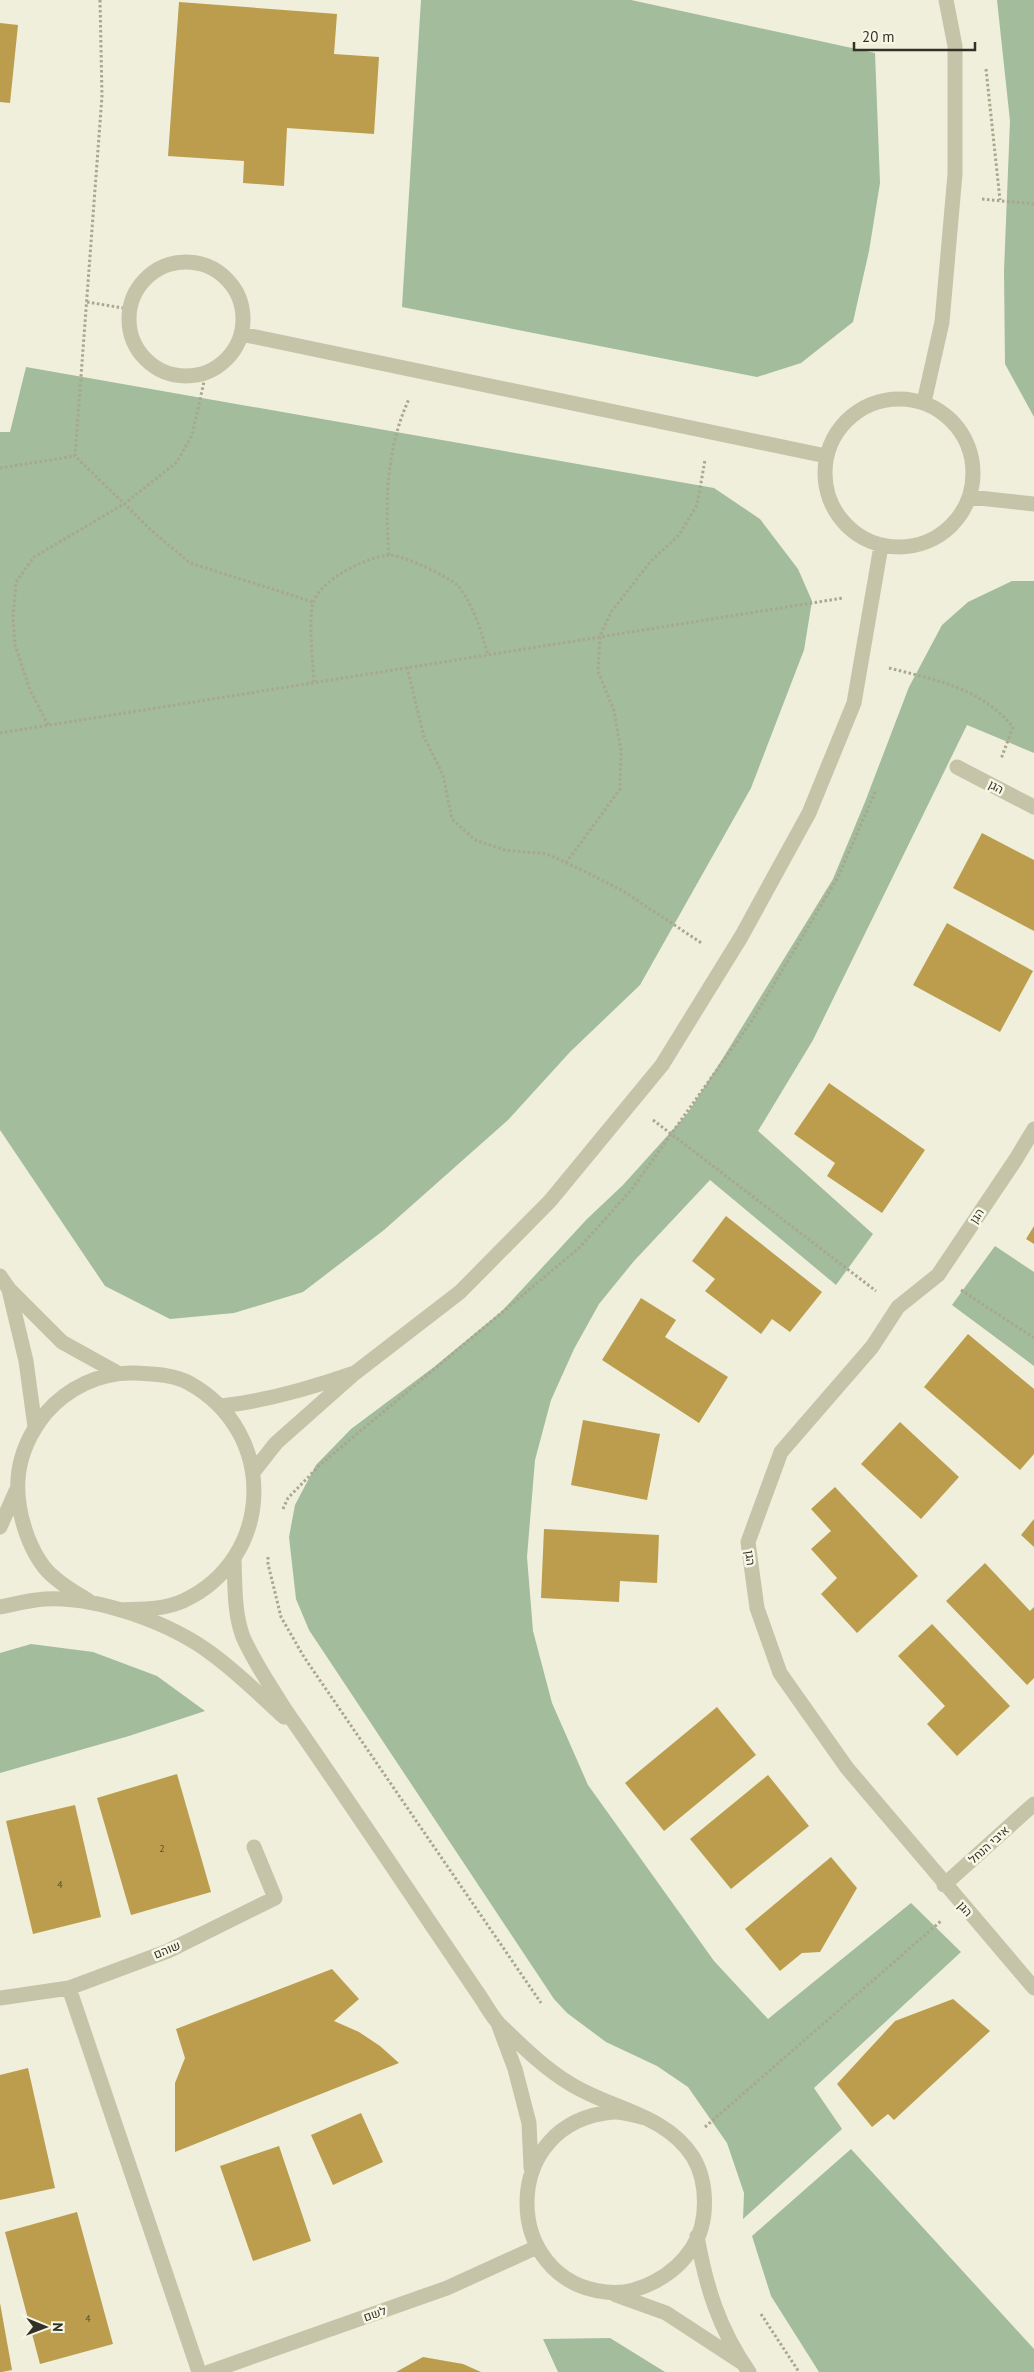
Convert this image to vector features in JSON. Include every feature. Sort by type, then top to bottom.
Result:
[{"type":"street","points":[[924,402],[942,322],[953,196],[954,46],[946,0]]},
{"type":"street","points":[[192,262],[204,265],[222,275],[232,286],[241,306],[241,334],[235,348],[223,363],[206,373],[185,377],[161,371],[145,361],[134,346],[129,328],[130,309],[139,286],[152,274],[172,264],[192,262]]},
{"type":"street","points":[[241,334],[826,456]]},
{"type":"street","points":[[892,398],[924,402],[947,415],[962,434],[972,458],[973,472],[970,497],[959,517],[950,528],[928,542],[912,547],[881,546],[850,530],[834,509],[825,484],[826,456],[836,434],[852,415],[868,405],[892,398]]},
{"type":"street","points":[[970,497],[1034,504]]},
{"type":"street","points":[[254,1471],[276,1443],[355,1373],[460,1292],[550,1201],[662,1065],[727,960],[809,814],[854,703],[881,546]]},
{"type":"street","name":"הגן","points":[[957,767],[1034,807]]},
{"type":"street","name":"הגן","points":[[1034,1129],[938,1275],[898,1307],[872,1346],[781,1452],[748,1542],[757,1608],[780,1673],[846,1768],[960,1904],[1034,1988]]},
{"type":"street","points":[[0,1276],[9,1289],[62,1342],[116,1372]]},
{"type":"street","points":[[9,1289],[26,1361],[35,1427]]},
{"type":"street","points":[[90,1601],[54,1578],[35,1555],[19,1514],[17,1490],[22,1457],[35,1427],[53,1405],[83,1383],[116,1372],[162,1374],[189,1383],[220,1406],[240,1432],[254,1471],[255,1496],[248,1533],[234,1560],[218,1579],[183,1601],[161,1608],[120,1610]]},
{"type":"street","points":[[220,1406],[251,1403],[296,1393],[355,1373]]},
{"type":"street","points":[[0,1527],[17,1490]]},
{"type":"street","points":[[234,1560],[235,1599],[243,1636],[257,1664],[497,2022],[515,2069],[529,2123],[531,2174]]},
{"type":"street","points":[[0,1607],[45,1599],[90,1601],[178,1632],[212,1654],[299,1729]]},
{"type":"street","name":"איבי הנחל","points":[[944,1885],[1034,1804]]},
{"type":"street","name":"שוהם","points":[[0,1998],[69,1988],[168,1951],[275,1898],[254,1847]]},
{"type":"street","points":[[69,1988],[198,2372]]},
{"type":"street","points":[[497,2022],[569,2084],[646,2118],[673,2134],[693,2158],[704,2187],[704,2219],[693,2248],[672,2270],[638,2290],[608,2293]]},
{"type":"street","points":[[646,2118],[615,2112],[584,2118],[557,2133],[537,2157],[527,2187],[527,2218],[537,2247],[558,2272],[584,2287],[636,2301],[666,2313],[745,2367]]},
{"type":"street","points":[[697,2236],[705,2281],[722,2326],[745,2367]]},
{"type":"street","name":"לשם","points":[[209,2372],[447,2288],[537,2247]]},
{"type":"path","points":[[74,456],[102,96],[100,0]]},
{"type":"path","points":[[986,68],[1000,200]]},
{"type":"path","points":[[953,196],[1034,204]]},
{"type":"path","points":[[87,302],[130,309]]},
{"type":"path","points":[[389,555],[385,510],[389,463],[407,404],[422,372]]},
{"type":"path","points":[[48,726],[30,690],[15,645],[13,617],[16,582],[34,558],[124,504],[176,462],[192,435],[206,373]]},
{"type":"path","points":[[566,863],[620,789],[621,751],[614,711],[598,671],[600,636],[611,612],[651,561],[679,535],[696,505],[710,432]]},
{"type":"path","points":[[0,468],[74,456]]},
{"type":"path","points":[[74,456],[190,563],[313,602]]},
{"type":"path","points":[[314,682],[311,643],[313,602],[332,578],[360,563],[389,555],[429,568],[457,586],[480,624],[488,654]]},
{"type":"path","points":[[0,733],[873,593]]},
{"type":"path","points":[[861,662],[955,685],[999,711],[1012,727],[992,785]]},
{"type":"path","points":[[408,667],[424,737],[443,775],[452,819],[475,840],[505,850],[547,854],[623,891],[727,960]]},
{"type":"path","points":[[280,1514],[288,1498],[321,1464],[579,1248],[632,1189],[754,1019],[838,877],[876,790]]},
{"type":"path","points":[[630,1103],[898,1307]]},
{"type":"path","points":[[938,1275],[1034,1338]]},
{"type":"path","points":[[269,1555],[268,1564],[281,1617],[304,1657],[541,2003]]},
{"type":"path","points":[[683,2146],[960,1904]]},
{"type":"path","points":[[761,2314],[799,2372]]},
{"type":"green space","points":[[421,0],[631,0],[875,53],[880,183],[869,251],[853,322],[801,363],[757,377],[402,307]]},
{"type":"green space","points":[[997,0],[1034,0],[1034,417],[1005,364],[1004,271],[1010,121]]},
{"type":"green space","points":[[26,367],[714,488],[760,519],[798,569],[812,601],[804,650],[751,788],[640,985],[570,1052],[508,1120],[384,1230],[303,1292],[234,1313],[170,1319],[105,1286],[0,1130],[0,432],[10,432]]},
{"type":"green space","points":[[1012,581],[1034,581],[1034,753],[967,725],[813,1040],[758,1131],[873,1234],[836,1285],[710,1180],[634,1261],[599,1304],[574,1349],[551,1400],[535,1460],[527,1557],[533,1631],[552,1703],[588,1785],[714,1961],[768,2019],[911,1903],[961,1952],[814,2088],[842,2129],[743,2219],[744,2193],[727,2143],[688,2087],[657,2066],[606,2042],[567,2013],[554,1999],[309,1630],[296,1599],[289,1537],[295,1505],[316,1465],[351,1429],[434,1367],[502,1311],[587,1219],[623,1185],[687,1114],[833,879],[909,687],[942,625],[968,602]]},
{"type":"green space","points":[[995,1246],[1034,1272],[1034,1366],[952,1305]]},
{"type":"green space","points":[[31,1644],[93,1652],[157,1676],[205,1711],[129,1736],[0,1773],[0,1653]]},
{"type":"green space","points":[[851,2149],[1034,2349],[1034,2372],[819,2372],[771,2296],[752,2236]]},
{"type":"green space","points":[[610,2338],[665,2372],[558,2372],[543,2339]]},
{"type":"building","points":[[179,2],[337,14],[334,54],[379,57],[374,134],[287,128],[284,186],[243,183],[244,161],[168,156]]},
{"type":"building","points":[[0,23],[18,25],[10,103],[0,102]]},
{"type":"building","points":[[982,833],[1034,860],[1034,931],[953,888]]},
{"type":"building","points":[[947,923],[1033,971],[1000,1032],[913,985]]},
{"type":"building","points":[[829,1083],[925,1150],[882,1213],[827,1176],[835,1163],[794,1134]]},
{"type":"building","points":[[726,1216],[822,1292],[790,1332],[772,1319],[761,1334],[705,1291],[715,1279],[692,1261]]},
{"type":"building","points":[[1034,1226],[1034,1244],[1026,1239]]},
{"type":"building","points":[[641,1298],[676,1320],[665,1337],[728,1377],[699,1423],[602,1360]]},
{"type":"building","points":[[968,1334],[1034,1389],[1034,1454],[1020,1470],[924,1387]]},
{"type":"building","points":[[583,1420],[660,1434],[647,1500],[571,1485]]},
{"type":"building","points":[[900,1422],[959,1477],[921,1519],[861,1464]]},
{"type":"building","points":[[835,1487],[918,1576],[857,1633],[821,1594],[837,1578],[811,1549],[831,1531],[811,1509]]},
{"type":"building","points":[[1034,1519],[1034,1547],[1021,1535]]},
{"type":"building","points":[[544,1529],[659,1535],[657,1583],[620,1581],[619,1602],[541,1598]]},
{"type":"building","points":[[985,1563],[1030,1611],[1034,1607],[1034,1678],[1027,1685],[946,1601]]},
{"type":"building","points":[[932,1624],[1010,1706],[957,1756],[927,1724],[945,1706],[898,1656]]},
{"type":"building","points":[[717,1707],[756,1755],[664,1831],[625,1783]]},
{"type":"building","points":[[177,1774],[211,1892],[131,1915],[97,1798]]},
{"type":"building","points":[[768,1775],[809,1826],[731,1889],[690,1839]]},
{"type":"building","points":[[75,1805],[101,1917],[33,1934],[6,1821]]},
{"type":"building","points":[[831,1857],[857,1888],[820,1952],[802,1953],[780,1971],[745,1929]]},
{"type":"building","points":[[332,1969],[359,1999],[334,2021],[359,2032],[380,2046],[399,2063],[175,2152],[175,2083],[185,2058],[176,2029]]},
{"type":"building","points":[[953,1999],[990,2031],[894,2120],[888,2114],[872,2127],[837,2084],[895,2021]]},
{"type":"building","points":[[28,2068],[55,2188],[0,2200],[0,2075]]},
{"type":"building","points":[[361,2113],[383,2162],[333,2185],[311,2135]]},
{"type":"building","points":[[279,2146],[311,2241],[253,2261],[220,2166]]},
{"type":"building","points":[[77,2212],[113,2344],[40,2364],[5,2232]]},
{"type":"building","points":[[0,2303],[12,2370],[2,2372],[0,2372]]},
{"type":"building","points":[[423,2357],[463,2364],[481,2372],[396,2372]]}]
